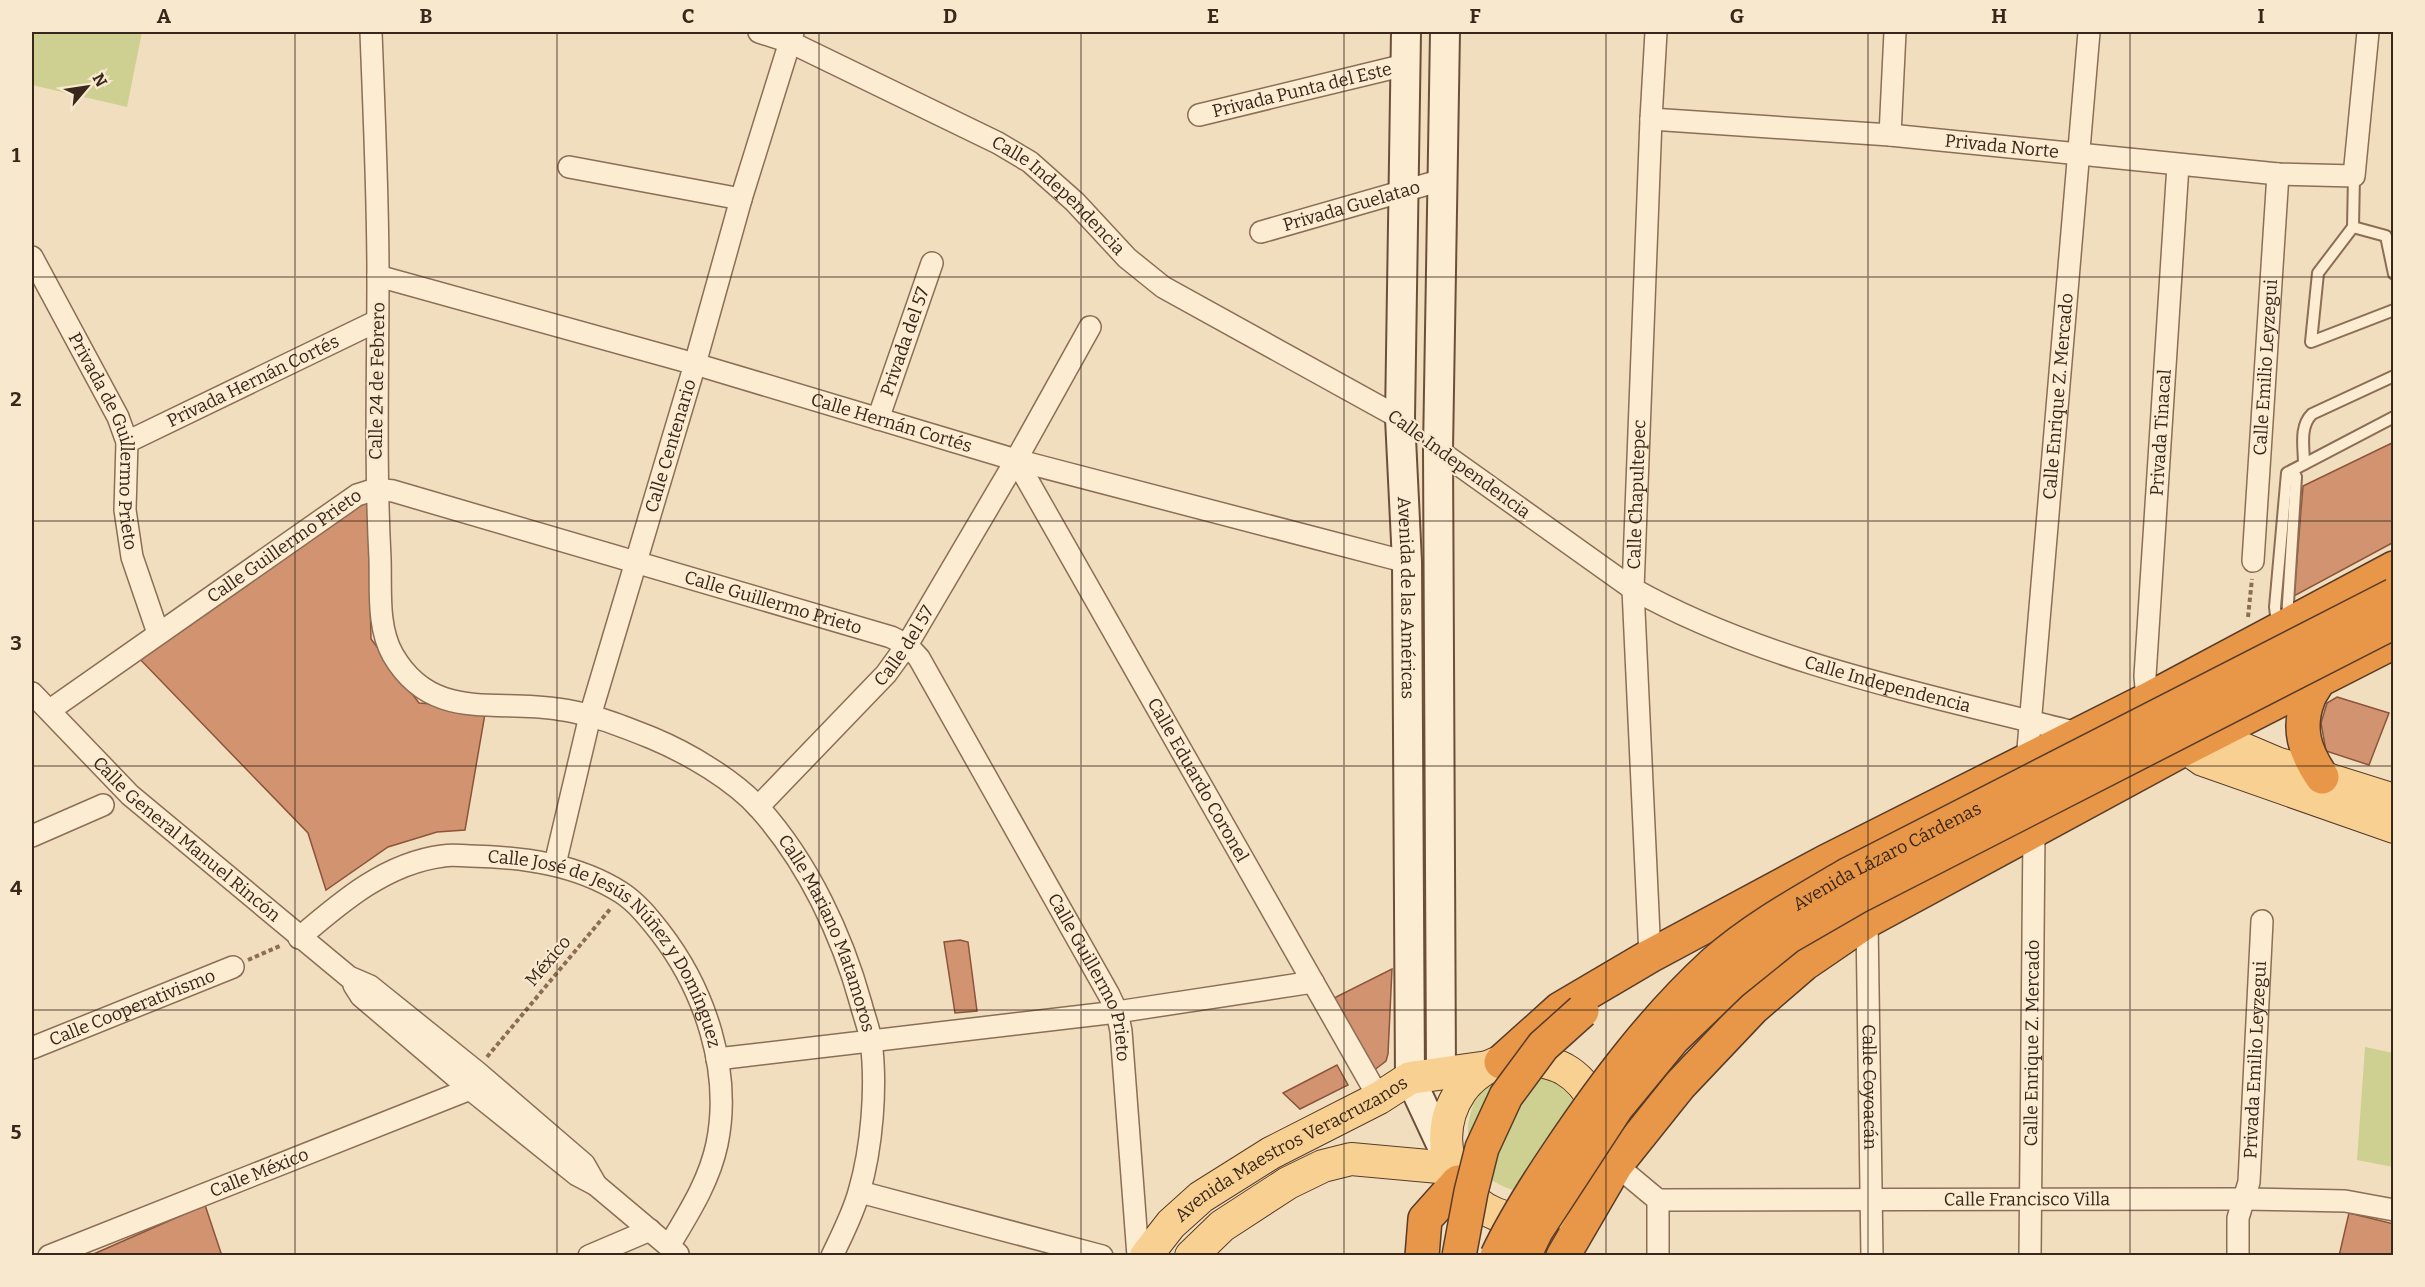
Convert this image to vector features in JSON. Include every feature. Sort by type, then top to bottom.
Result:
[{"type":"highway","points":[[1495,1064],[1560,1009],[1650,956],[1825,862],[2161,693],[2394,568]]},
{"type":"highway","name":"Avenida Lázaro Cárdenas","points":[[1497,1256],[1517,1214],[1605,1084],[1655,1024],[1715,963],[1775,916],[1847,875],[2394,595]]},
{"type":"highway","points":[[2325,605],[2320,623],[2323,641],[2334,655],[2351,663]]},
{"type":"highway","name":"Avenida Lázaro Cárdenas","points":[[1524,1256],[1536,1231],[1617,1107],[1673,1039],[1731,983],[1788,938],[1859,897],[2394,622]]},
{"type":"highway","points":[[2286,626],[2309,631],[2319,645],[2323,662],[2320,679],[2308,697],[2303,717],[2303,739],[2310,759],[2322,777]]},
{"type":"highway","points":[[1563,1256],[1616,1165],[1680,1085],[1753,1008],[1804,964],[1867,921],[2216,732],[2394,642]]},
{"type":"highway","points":[[1459,1256],[1482,1148],[1506,1096],[1543,1046],[1582,1011],[1763,908],[1825,862]]},
{"type":"highway","points":[[1422,1256],[1425,1219],[1452,1168]]},
{"type":"main road","name":"Avenida de las Américas","points":[[1406,32],[1400,418],[1407,562],[1410,1078],[1452,1168]]},
{"type":"main road","name":"Avenida de las Américas","points":[[1441,1073],[1438,450],[1445,32]]},
{"type":"main road","name":"Calle Independencia","points":[[1400,418],[1438,450]]},
{"type":"main road","points":[[2161,693],[2193,711],[2236,746],[2276,763],[2394,800]]},
{"type":"main road","points":[[2161,693],[2163,724],[2186,748],[2203,760],[2394,827]]},
{"type":"main road","points":[[1533,1059],[1565,1069],[1589,1091],[1603,1121],[1616,1165],[1599,1185],[1569,1206],[1546,1216],[1521,1219],[1497,1214],[1475,1201],[1452,1168],[1445,1129],[1452,1104],[1467,1083],[1495,1064],[1533,1059]]},
{"type":"main road","name":"Avenida Maestros Veracruzanos","points":[[1146,1256],[1171,1224],[1201,1197],[1271,1153],[1379,1098],[1410,1078],[1495,1064]]},
{"type":"main road","name":"Avenida Maestros Veracruzanos","points":[[1191,1256],[1222,1226],[1288,1183],[1323,1166],[1351,1159],[1452,1168]]},
{"type":"street","name":"Calle 24 de Febrero","points":[[371,32],[378,276],[376,489],[383,635],[394,658],[411,679],[430,693],[451,702],[556,708],[590,716]]},
{"type":"street","name":"Calle Independencia","points":[[759,32],[792,37],[998,143],[1030,162],[1075,202],[1127,258],[1164,287],[1400,418]]},
{"type":"street","name":"Calle Chapultepec","points":[[1650,956],[1633,589],[1656,32]]},
{"type":"street","points":[[1890,135],[1895,32]]},
{"type":"street","name":"Calle Enrique Z. Mercado","points":[[2027,761],[2089,32]]},
{"type":"street","points":[[2354,176],[2368,32]]},
{"type":"street","name":"Calle Centenario","points":[[555,864],[590,716],[695,364],[741,199],[792,37]]},
{"type":"street","name":"Privada Punta del Este","points":[[1199,115],[1405,65]]},
{"type":"street","name":"Privada Norte","points":[[1651,119],[1890,135],[2278,174],[2354,176]]},
{"type":"street","name":"Privada Tinacal","points":[[2161,693],[2145,676],[2178,165]]},
{"type":"street","points":[[569,168],[741,199]]},
{"type":"street","name":"Calle Emilio Leyzegui","points":[[2253,561],[2278,174]]},
{"type":"street","name":"Privada Guelatao","points":[[1261,232],[1442,180]]},
{"type":"street","name":"Privada de Guillermo Prieto","points":[[32,257],[118,417],[128,442],[125,510],[130,545],[158,633]]},
{"type":"street","name":"Privada del 57","points":[[878,419],[932,263]]},
{"type":"street","name":"Calle Hernán Cortés","points":[[378,276],[695,364],[1017,460],[1407,562]]},
{"type":"street","name":"Privada Hernán Cortés","points":[[128,442],[377,321]]},
{"type":"street","points":[[1017,460],[1090,327]]},
{"type":"street","name":"Calle Independencia","points":[[1438,450],[1633,589],[1677,612],[1744,639],[1836,671],[2081,734]]},
{"type":"street","name":"Calle del 57","points":[[758,807],[886,674],[907,645],[1017,460]]},
{"type":"street","name":"Calle Eduardo Coronel","points":[[1017,460],[1379,1098]]},
{"type":"street","name":"Calle Guillermo Prieto","points":[[50,710],[357,495],[376,489],[393,491],[635,561],[891,637],[907,645],[924,668],[1104,984],[1117,1012],[1121,1031],[1138,1256]]},
{"type":"street","name":"Calle General Manuel Rincón","points":[[32,693],[129,795],[300,938],[349,977],[370,986],[477,1072],[584,1164],[596,1185]]},
{"type":"street","name":"Calle Mariano Matamoros","points":[[590,716],[656,740],[716,772],[758,807],[791,850],[828,913],[854,976],[871,1040],[873,1089],[869,1145],[860,1192],[832,1256]]},
{"type":"street","points":[[32,836],[103,805]]},
{"type":"street","name":"Calle Enrique Z. Mercado","points":[[2030,1256],[2034,831]]},
{"type":"street","name":"Calle José de Jesús Núñez y Domínguez","points":[[300,938],[339,904],[369,883],[403,867],[443,856],[500,856],[555,864],[590,876],[623,893],[646,914],[674,950],[694,987],[707,1021],[717,1059],[721,1099],[717,1144],[703,1188],[674,1251]]},
{"type":"street","name":"Calle Coyoacán","points":[[1867,921],[1872,1256]]},
{"type":"street","name":"Privada Emilio Leyzegui","points":[[2245,1199],[2249,1182],[2262,921]]},
{"type":"street","name":"Calle Cooperativismo","points":[[32,1048],[233,967]]},
{"type":"street","name":"Calle General Manuel Rincón","points":[[349,977],[361,996],[470,1089],[577,1175],[596,1185],[674,1251]]},
{"type":"street","points":[[717,1059],[1117,1012],[1313,982]]},
{"type":"street","name":"Calle México","points":[[49,1256],[470,1089]]},
{"type":"street","points":[[1616,1165],[1658,1200],[1658,1256]]},
{"type":"street","points":[[860,1192],[1102,1256]]},
{"type":"street","points":[[2238,1256],[2238,1218],[2245,1199]]},
{"type":"street","name":"Calle Francisco Villa","points":[[1658,1200],[2245,1199],[2345,1201],[2394,1210]]},
{"type":"street","points":[[589,1256],[650,1230]]},
{"type":"lane","points":[[2354,176],[2353,227],[2318,273],[2311,342],[2394,310]]},
{"type":"lane","points":[[2353,227],[2386,236],[2394,274]]},
{"type":"lane","points":[[2304,464],[2303,429],[2306,420],[2312,414],[2394,376]]},
{"type":"lane","points":[[2286,626],[2296,477],[2293,470],[2394,417]]},
{"type":"path","points":[[2246,647],[2253,561]]},
{"type":"path","name":"México","points":[[494,1047],[623,893]]},
{"type":"path","points":[[233,967],[300,938]]},
{"type":"green space","points":[[32,32],[142,32],[127,107],[32,85]]},
{"type":"green space","points":[[2365,1047],[2393,1053],[2393,1167],[2357,1160]]},
{"type":"green space","points":[[1509,1076],[1542,1076],[1566,1092],[1582,1116],[1515,1191],[1492,1180],[1480,1170],[1469,1145],[1470,1117],[1474,1104],[1492,1083]]},
{"type":"building","points":[[2394,442],[2394,542],[2294,596],[2303,486]]},
{"type":"building","points":[[368,496],[371,639],[419,703],[486,708],[465,830],[437,832],[388,847],[326,890],[308,833],[133,652]]},
{"type":"building","points":[[2337,697],[2389,713],[2369,765],[2326,751],[2321,723],[2327,703]]},
{"type":"building","points":[[960,940],[968,942],[977,1011],[955,1013],[944,942]]},
{"type":"building","points":[[1392,969],[1388,1054],[1386,1061],[1373,1071],[1332,999]]},
{"type":"building","points":[[1337,1065],[1348,1085],[1300,1109],[1283,1093]]},
{"type":"building","points":[[205,1205],[222,1256],[89,1256]]},
{"type":"building","points":[[2349,1213],[2394,1224],[2394,1256],[2339,1256]]}]
